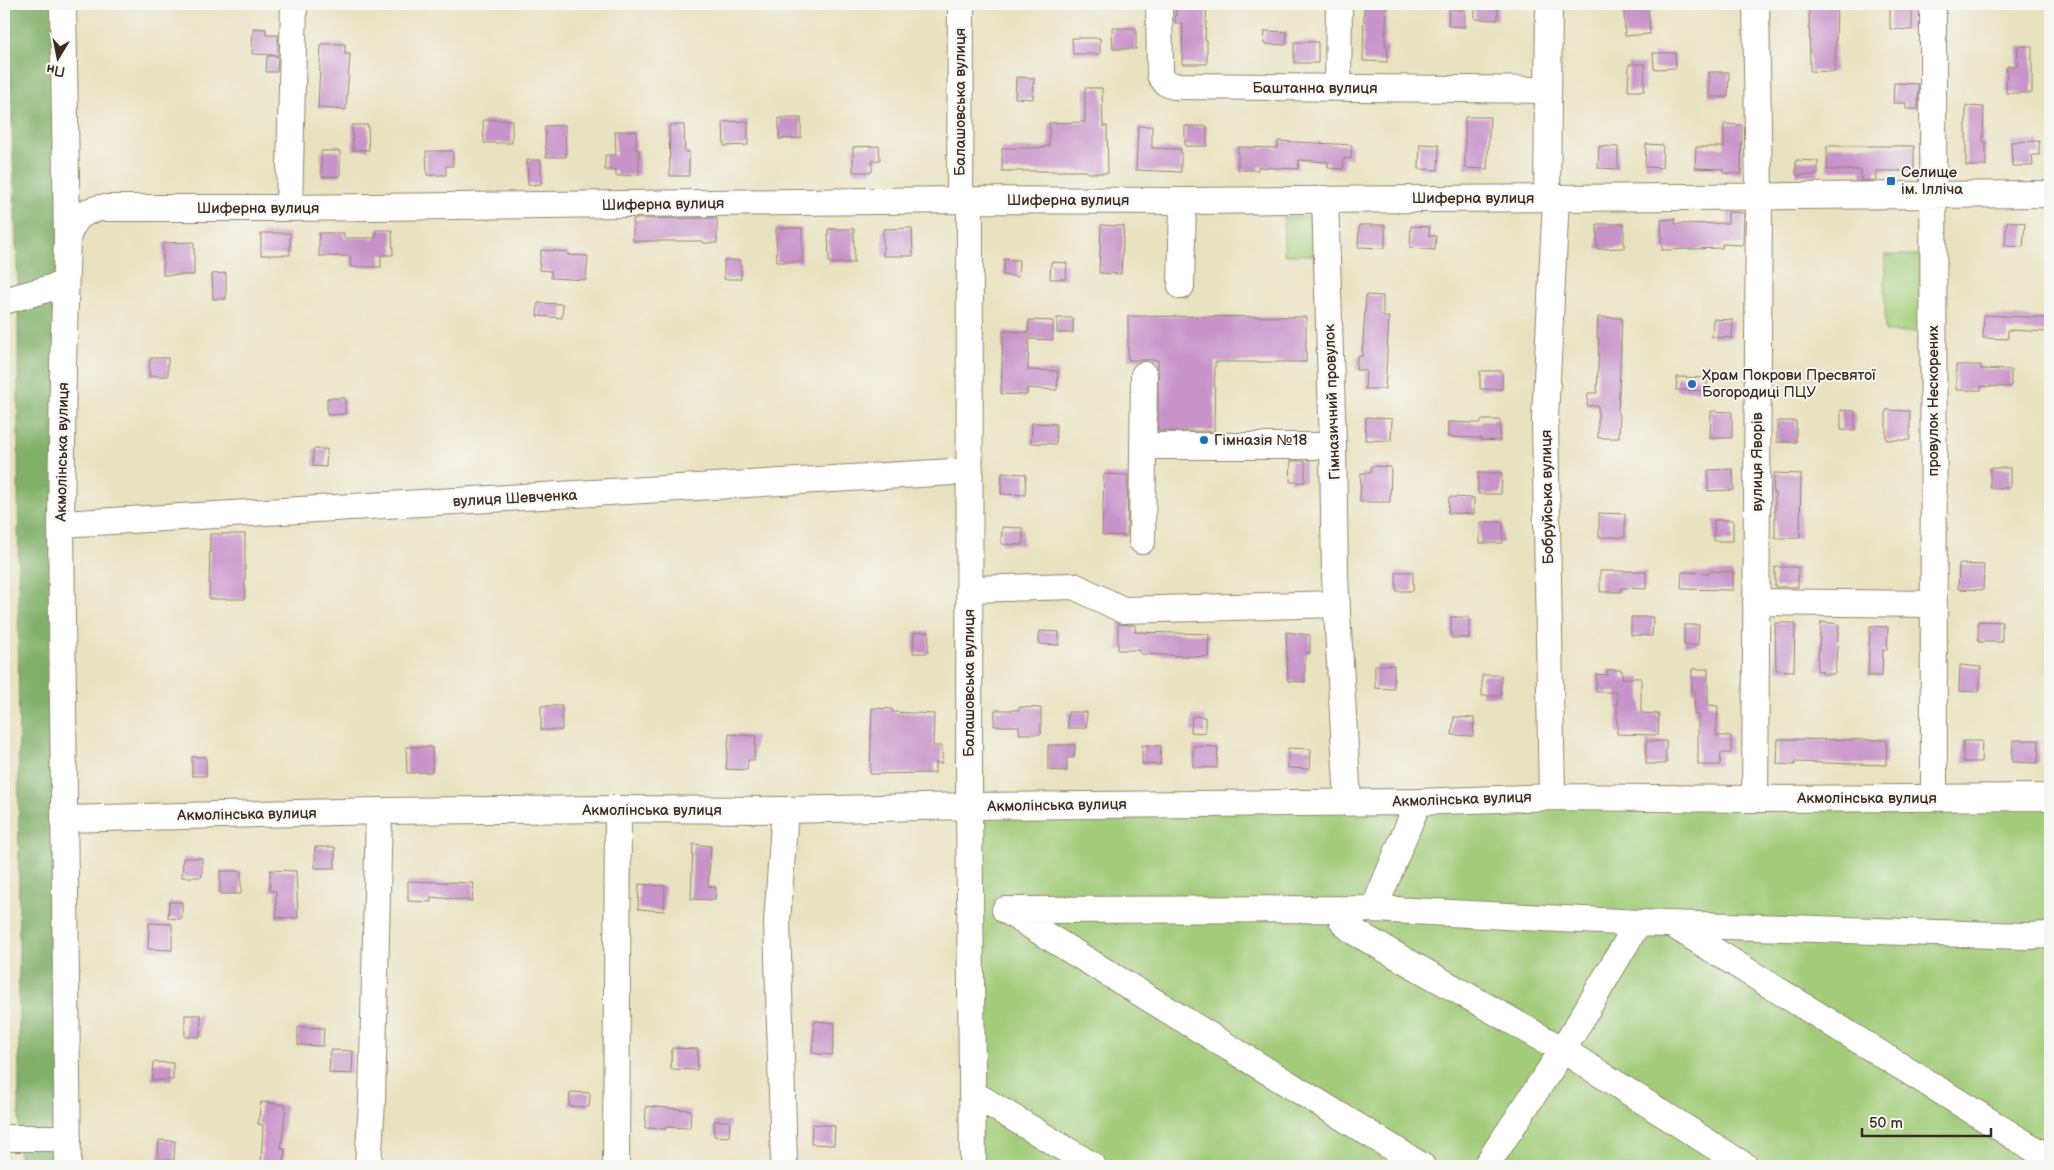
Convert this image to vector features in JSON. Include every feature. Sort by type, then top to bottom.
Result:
[{"type":"street","points":[[62,4],[67,238]]},
{"type":"street","points":[[289,208],[294,4]]},
{"type":"street","name":"Балашовська вулиця","points":[[961,4],[970,471],[969,806],[973,1166]]},
{"type":"street","name":"Баштанна вулиця","points":[[1159,4],[1160,75],[1166,83],[1184,87],[1547,90]]},
{"type":"street","points":[[1338,87],[1339,4]]},
{"type":"street","name":"Бобруйська вулиця","points":[[1549,4],[1547,90],[1552,198],[1545,418],[1552,797]]},
{"type":"street","name":"вулиця Яворів","points":[[1756,4],[1759,196],[1756,799]]},
{"type":"street","name":"провулок Нескорених","points":[[1933,4],[1934,798]]},
{"type":"street","name":"Шиферна вулиця","points":[[86,211],[100,208],[289,208],[965,200],[1183,201],[2050,194]]},
{"type":"street","name":"Гімназичний провулок","points":[[1325,199],[1334,446],[1337,604],[1348,802]]},
{"type":"street","points":[[1181,286],[1183,201]]},
{"type":"street","name":"Акмолінська вулиця","points":[[68,1166],[61,524],[65,284],[67,238],[71,226],[86,211]]},
{"type":"street","points":[[4,301],[65,284]]},
{"type":"street","points":[[1142,541],[1144,375]]},
{"type":"street","points":[[1144,446],[1334,446]]},
{"type":"street","name":"вулиця Шевченка","points":[[61,524],[970,471]]},
{"type":"street","points":[[969,589],[1074,586],[1123,610],[1337,604]]},
{"type":"street","points":[[1756,602],[1933,604]]},
{"type":"street","name":"Акмолінська вулиця","points":[[64,819],[378,811],[785,810],[969,806],[1418,802],[1552,797],[1756,799],[2050,797]]},
{"type":"street","points":[[1374,909],[1418,802]]},
{"type":"street","points":[[616,1166],[618,809]]},
{"type":"street","points":[[782,1166],[784,1162],[777,922],[785,810]]},
{"type":"street","points":[[368,1166],[372,1101],[378,811]]},
{"type":"street","points":[[970,896],[989,906],[1007,910],[1374,909],[1638,923],[2025,936],[2050,935]]},
{"type":"street","points":[[1336,909],[1344,923],[1353,931],[1562,1050],[1746,1166]]},
{"type":"street","points":[[1007,910],[1422,1166]]},
{"type":"street","points":[[1486,1166],[1562,1050],[1638,923]]},
{"type":"street","points":[[1670,924],[2050,1159]]},
{"type":"street","points":[[2025,936],[2050,953]]},
{"type":"street","points":[[972,1093],[1093,1166]]},
{"type":"street","points":[[4,1138],[68,1138]]},
{"type":"green space","points":[[8,4],[63,4],[68,1166],[19,1166],[18,297]]},
{"type":"green space","points":[[1283,217],[1310,217],[1317,219],[1321,255],[1284,255]]},
{"type":"green space","points":[[1885,255],[1923,255],[1923,332],[1885,332]]},
{"type":"green space","points":[[2050,797],[2050,1166],[973,1166],[969,806]]},
{"type":"building","points":[[1190,4],[1207,4],[1205,40],[1207,40],[1207,64],[1182,64],[1183,24],[1175,23],[1176,7],[1190,8]]},
{"type":"building","points":[[1364,4],[1387,4],[1385,46],[1388,46],[1387,62],[1363,61]]},
{"type":"building","points":[[1475,4],[1498,4],[1498,20],[1475,19]]},
{"type":"building","points":[[1809,5],[1837,5],[1835,72],[1810,71]]},
{"type":"building","points":[[1890,6],[1912,6],[1912,30],[1890,29]]},
{"type":"building","points":[[1648,7],[1650,34],[1625,36],[1624,9]]},
{"type":"building","points":[[1449,9],[1465,10],[1465,27],[1448,26]]},
{"type":"building","points":[[253,28],[266,29],[266,35],[278,35],[278,55],[252,54]]},
{"type":"building","points":[[1112,28],[1136,28],[1136,49],[1113,49]]},
{"type":"building","points":[[1265,31],[1287,32],[1286,45],[1264,44]]},
{"type":"building","points":[[1072,38],[1100,38],[1100,54],[1073,54]]},
{"type":"building","points":[[1294,42],[1318,42],[1318,63],[1294,63]]},
{"type":"building","points":[[321,44],[345,44],[345,54],[350,54],[346,110],[318,108]]},
{"type":"building","points":[[2018,46],[2032,46],[2032,93],[2006,93],[2007,66],[2017,66]]},
{"type":"building","points":[[1653,53],[1675,53],[1676,68],[1654,69]]},
{"type":"building","points":[[267,56],[278,56],[277,72],[266,72]]},
{"type":"building","points":[[1629,64],[1645,64],[1644,91],[1628,91]]},
{"type":"building","points":[[1709,72],[1729,72],[1728,97],[1709,97]]},
{"type":"building","points":[[1016,77],[1034,78],[1033,99],[1015,98]]},
{"type":"building","points":[[1894,83],[1918,84],[1918,109],[1906,109],[1906,103],[1893,103]]},
{"type":"building","points":[[1085,88],[1102,88],[1103,126],[1107,126],[1108,173],[1087,173],[1087,171],[1002,171],[1002,148],[1045,148],[1045,146],[1049,146],[1049,123],[1085,122]]},
{"type":"building","points":[[1966,106],[1984,107],[1983,142],[1986,142],[1986,166],[1966,166]]},
{"type":"building","points":[[1465,117],[1490,117],[1487,169],[1465,168]]},
{"type":"building","points":[[779,118],[801,118],[801,138],[779,139]]},
{"type":"building","points":[[483,120],[512,120],[512,143],[484,143]]},
{"type":"building","points":[[748,121],[748,145],[724,146],[723,122]]},
{"type":"building","points":[[1724,124],[1742,125],[1741,174],[1723,173],[1723,169],[1695,168],[1696,147],[1724,147]]},
{"type":"building","points":[[352,125],[368,125],[369,150],[353,150]]},
{"type":"building","points":[[565,125],[566,157],[546,157],[545,126]]},
{"type":"building","points":[[669,125],[684,125],[685,152],[689,151],[689,176],[670,176]]},
{"type":"building","points":[[1138,126],[1152,126],[1152,148],[1181,149],[1181,172],[1136,170]]},
{"type":"building","points":[[1185,126],[1207,126],[1207,146],[1185,146]]},
{"type":"building","points":[[615,131],[636,131],[636,150],[639,150],[639,175],[616,176],[616,170],[605,170],[605,155],[616,155]]},
{"type":"building","points":[[1278,141],[1352,145],[1351,159],[1344,158],[1343,169],[1328,168],[1328,162],[1299,160],[1298,169],[1258,167],[1258,170],[1238,170],[1238,147],[1278,148]]},
{"type":"building","points":[[2039,141],[2039,155],[2032,155],[2033,166],[2012,166],[2011,142]]},
{"type":"building","points":[[1420,144],[1439,145],[1438,170],[1419,169]]},
{"type":"building","points":[[1646,144],[1663,145],[1662,168],[1645,167]]},
{"type":"building","points":[[879,146],[880,160],[872,161],[872,172],[853,172],[853,147]]},
{"type":"building","points":[[1599,146],[1618,147],[1618,169],[1598,168]]},
{"type":"building","points":[[1827,146],[1914,146],[1914,171],[1876,171],[1876,180],[1861,181],[1861,170],[1827,170]]},
{"type":"building","points":[[321,151],[340,151],[340,176],[322,177]]},
{"type":"building","points":[[426,151],[453,151],[453,166],[446,166],[446,175],[427,175]]},
{"type":"building","points":[[527,160],[541,160],[541,184],[528,185]]},
{"type":"building","points":[[1796,160],[1818,161],[1818,175],[1796,175]]},
{"type":"building","points":[[1728,212],[1744,213],[1743,245],[1722,244],[1722,248],[1662,250],[1661,220],[1675,219],[1675,224],[1728,223]]},
{"type":"building","points":[[717,218],[717,243],[703,243],[703,241],[633,241],[633,219]]},
{"type":"building","points":[[2007,221],[2025,223],[2023,247],[2005,246]]},
{"type":"building","points":[[1597,224],[1624,224],[1624,248],[1597,249]]},
{"type":"building","points":[[1101,225],[1124,226],[1121,274],[1099,273]]},
{"type":"building","points":[[1359,225],[1385,225],[1385,248],[1358,247]]},
{"type":"building","points":[[1411,226],[1430,227],[1429,236],[1436,236],[1435,250],[1410,248]]},
{"type":"building","points":[[776,228],[802,228],[802,262],[777,262]]},
{"type":"building","points":[[912,228],[913,256],[883,256],[883,229]]},
{"type":"building","points":[[828,229],[854,229],[854,263],[829,263]]},
{"type":"building","points":[[376,230],[392,230],[393,255],[381,255],[381,267],[351,267],[350,256],[319,256],[319,233],[344,233],[344,238],[376,238]]},
{"type":"building","points":[[261,233],[290,233],[290,255],[261,255]]},
{"type":"building","points":[[194,242],[194,275],[163,275],[163,243]]},
{"type":"building","points":[[541,250],[568,252],[568,255],[588,256],[586,280],[551,278],[551,271],[539,270]]},
{"type":"building","points":[[1004,259],[1019,260],[1018,277],[1003,275]]},
{"type":"building","points":[[724,260],[741,260],[741,279],[724,279]]},
{"type":"building","points":[[1051,262],[1067,263],[1066,279],[1050,279]]},
{"type":"building","points":[[226,273],[226,299],[213,299],[212,274]]},
{"type":"building","points":[[1366,295],[1383,296],[1383,317],[1389,317],[1385,389],[1365,389],[1366,370],[1356,370],[1357,356],[1362,356]]},
{"type":"building","points":[[538,303],[563,304],[562,318],[537,316]]},
{"type":"building","points":[[1984,315],[2050,318],[2050,332],[2008,330],[2008,339],[1983,338]]},
{"type":"building","points":[[1128,316],[1306,317],[1306,362],[1215,362],[1214,431],[1158,431],[1158,360],[1128,360]]},
{"type":"building","points":[[1598,317],[1622,318],[1618,415],[1620,415],[1619,438],[1598,438],[1598,406],[1587,406],[1588,393],[1597,393]]},
{"type":"building","points":[[1057,318],[1073,318],[1073,333],[1057,333]]},
{"type":"building","points":[[1713,319],[1733,320],[1732,338],[1712,337]]},
{"type":"building","points":[[1029,320],[1053,321],[1053,340],[1029,339],[1028,370],[1058,371],[1057,390],[1027,388],[1027,395],[1001,394],[1003,331],[1028,332]]},
{"type":"building","points":[[150,358],[168,358],[168,376],[149,376]]},
{"type":"building","points":[[1956,365],[1981,365],[1981,369],[2011,370],[2011,387],[1981,386],[1981,390],[1956,390]]},
{"type":"building","points":[[1480,371],[1502,371],[1502,389],[1480,389]]},
{"type":"building","name":"Храм Покрови Пресвятої Богородиці ПЦУ","points":[[1677,377],[1707,378],[1707,391],[1676,390]]},
{"type":"building","points":[[327,398],[345,398],[345,414],[327,415]]},
{"type":"building","points":[[1841,410],[1855,411],[1855,431],[1841,430]]},
{"type":"building","points":[[1886,410],[1910,411],[1910,440],[1886,440]]},
{"type":"building","points":[[1711,411],[1732,412],[1732,438],[1710,438]]},
{"type":"building","points":[[1366,417],[1392,419],[1391,441],[1365,440]]},
{"type":"building","points":[[1481,420],[1500,420],[1500,441],[1481,440],[1481,438],[1448,437],[1448,422],[1481,423]]},
{"type":"building","points":[[1777,421],[1796,421],[1796,442],[1777,442]]},
{"type":"building","points":[[1032,423],[1056,424],[1056,444],[1031,443]]},
{"type":"building","points":[[313,449],[327,449],[326,467],[313,466]]},
{"type":"building","points":[[1291,461],[1305,461],[1305,482],[1290,482]]},
{"type":"building","points":[[1371,466],[1391,467],[1390,502],[1360,502],[1361,473],[1371,473]]},
{"type":"building","points":[[1990,468],[2010,468],[2010,488],[1990,488]]},
{"type":"building","points":[[1733,469],[1734,490],[1708,491],[1708,470]]},
{"type":"building","points":[[1002,473],[1026,474],[1025,495],[1001,494]]},
{"type":"building","points":[[1478,473],[1502,473],[1501,494],[1478,494]]},
{"type":"building","points":[[1774,473],[1801,474],[1800,538],[1775,538]]},
{"type":"building","points":[[1104,474],[1128,475],[1127,536],[1102,535]]},
{"type":"building","points":[[1449,497],[1474,498],[1474,514],[1448,513]]},
{"type":"building","points":[[1599,513],[1625,514],[1625,537],[1599,537]]},
{"type":"building","points":[[1714,520],[1733,520],[1733,541],[1714,541]]},
{"type":"building","points":[[1480,522],[1503,522],[1503,543],[1480,543]]},
{"type":"building","points":[[1002,527],[1023,528],[1023,545],[1001,544]]},
{"type":"building","points":[[210,534],[245,534],[245,599],[209,599]]},
{"type":"building","points":[[1959,564],[1984,565],[1983,590],[1958,589]]},
{"type":"building","points":[[1775,567],[1798,567],[1798,587],[1775,587]]},
{"type":"building","points":[[1600,571],[1646,571],[1646,589],[1621,588],[1621,592],[1600,592]]},
{"type":"building","points":[[1709,571],[1733,572],[1733,590],[1681,589],[1682,572],[1709,573]]},
{"type":"building","points":[[1396,572],[1413,572],[1413,591],[1396,591]]},
{"type":"building","points":[[1451,617],[1469,617],[1469,638],[1451,638]]},
{"type":"building","points":[[1631,617],[1653,617],[1652,636],[1631,635]]},
{"type":"building","points":[[1978,621],[2002,622],[2002,642],[1978,642]]},
{"type":"building","points":[[1821,622],[1839,624],[1835,674],[1822,674],[1822,671],[1817,671]]},
{"type":"building","points":[[1775,623],[1795,623],[1794,671],[1776,670]]},
{"type":"building","points":[[1118,624],[1135,625],[1135,632],[1209,634],[1208,657],[1140,654],[1140,650],[1118,650]]},
{"type":"building","points":[[1684,625],[1699,625],[1698,645],[1684,645]]},
{"type":"building","points":[[1870,626],[1888,627],[1887,650],[1883,650],[1882,676],[1868,676]]},
{"type":"building","points":[[1039,631],[1059,632],[1059,645],[1039,644]]},
{"type":"building","points":[[914,632],[929,632],[928,653],[913,653]]},
{"type":"building","points":[[1286,632],[1310,635],[1310,653],[1305,653],[1305,682],[1288,681]]},
{"type":"building","points":[[1375,665],[1394,665],[1394,689],[1375,688]]},
{"type":"building","points":[[1960,665],[1981,667],[1979,692],[1959,691]]},
{"type":"building","points":[[1692,669],[1708,669],[1708,705],[1718,706],[1716,736],[1731,736],[1731,753],[1721,753],[1720,765],[1698,765],[1698,715],[1694,715],[1695,691],[1692,691]]},
{"type":"building","points":[[1607,670],[1622,670],[1622,678],[1641,678],[1641,713],[1659,714],[1658,735],[1617,734],[1617,692],[1596,692],[1596,674],[1607,675]]},
{"type":"building","points":[[1482,675],[1501,675],[1501,696],[1482,696]]},
{"type":"building","points":[[541,706],[562,706],[562,730],[541,730]]},
{"type":"building","points":[[1019,707],[1041,708],[1041,734],[1019,734],[1019,726],[994,726],[995,710],[1019,710]]},
{"type":"building","points":[[872,708],[892,709],[892,712],[934,714],[933,746],[942,746],[942,763],[935,763],[935,773],[870,774]]},
{"type":"building","points":[[1068,712],[1087,712],[1086,728],[1068,728]]},
{"type":"building","points":[[1192,716],[1205,717],[1205,733],[1191,732]]},
{"type":"building","points":[[1454,717],[1474,718],[1473,736],[1452,735]]},
{"type":"building","points":[[729,734],[756,736],[754,760],[748,760],[747,770],[726,769]]},
{"type":"building","points":[[1778,739],[1887,740],[1886,765],[1795,762],[1795,765],[1777,764]]},
{"type":"building","points":[[2013,740],[2039,740],[2038,763],[2012,762]]},
{"type":"building","points":[[1646,741],[1666,741],[1666,764],[1646,764]]},
{"type":"building","points":[[1963,741],[1982,741],[1981,762],[1963,762]]},
{"type":"building","points":[[1048,745],[1075,745],[1074,758],[1067,758],[1067,771],[1048,770]]},
{"type":"building","points":[[1142,745],[1161,746],[1160,765],[1142,764]]},
{"type":"building","points":[[1193,746],[1218,747],[1217,768],[1193,767]]},
{"type":"building","points":[[406,747],[432,747],[432,772],[407,773]]},
{"type":"building","points":[[1288,748],[1311,749],[1310,769],[1288,768]]},
{"type":"building","points":[[192,757],[206,757],[206,776],[192,776]]},
{"type":"building","points":[[693,844],[711,846],[708,886],[716,887],[715,900],[691,899]]},
{"type":"building","points":[[315,847],[335,847],[335,868],[315,868]]},
{"type":"building","points":[[183,858],[202,858],[202,877],[182,877]]},
{"type":"building","points":[[270,870],[296,871],[298,918],[276,918],[276,891],[270,891]]},
{"type":"building","points":[[220,871],[241,871],[241,894],[220,894]]},
{"type":"building","points":[[408,881],[474,883],[472,901],[431,897],[431,902],[408,901]]},
{"type":"building","points":[[639,884],[665,886],[664,911],[638,909]]},
{"type":"building","points":[[169,902],[182,902],[182,919],[168,918]]},
{"type":"building","points":[[149,923],[172,924],[172,950],[148,949]]},
{"type":"building","points":[[185,1015],[201,1015],[200,1037],[185,1037]]},
{"type":"building","points":[[815,1021],[835,1023],[832,1055],[812,1053]]},
{"type":"building","points":[[298,1027],[324,1028],[323,1046],[298,1045]]},
{"type":"building","points":[[672,1048],[698,1049],[697,1070],[671,1069]]},
{"type":"building","points":[[330,1050],[353,1051],[352,1074],[329,1073]]},
{"type":"building","points":[[153,1062],[173,1063],[173,1080],[152,1080]]},
{"type":"building","points":[[570,1092],[590,1093],[589,1107],[569,1106]]},
{"type":"building","points":[[261,1102],[286,1105],[281,1148],[285,1149],[284,1166],[261,1165],[263,1125],[258,1124]]},
{"type":"building","points":[[646,1106],[691,1110],[690,1128],[645,1128]]},
{"type":"building","points":[[714,1121],[730,1121],[729,1137],[714,1136]]},
{"type":"building","points":[[812,1124],[835,1126],[834,1145],[811,1144]]},
{"type":"building","points":[[159,1140],[175,1141],[174,1160],[158,1160]]},
{"type":"place","name":"Селище ім. Ілліча","points":[[1891,181]]},
{"type":"place","name":"Храм Покрови Пресвятої Богородиці ПЦУ","points":[[1692,384]]},
{"type":"place","name":"Гімназія №18","points":[[1204,440]]}]
